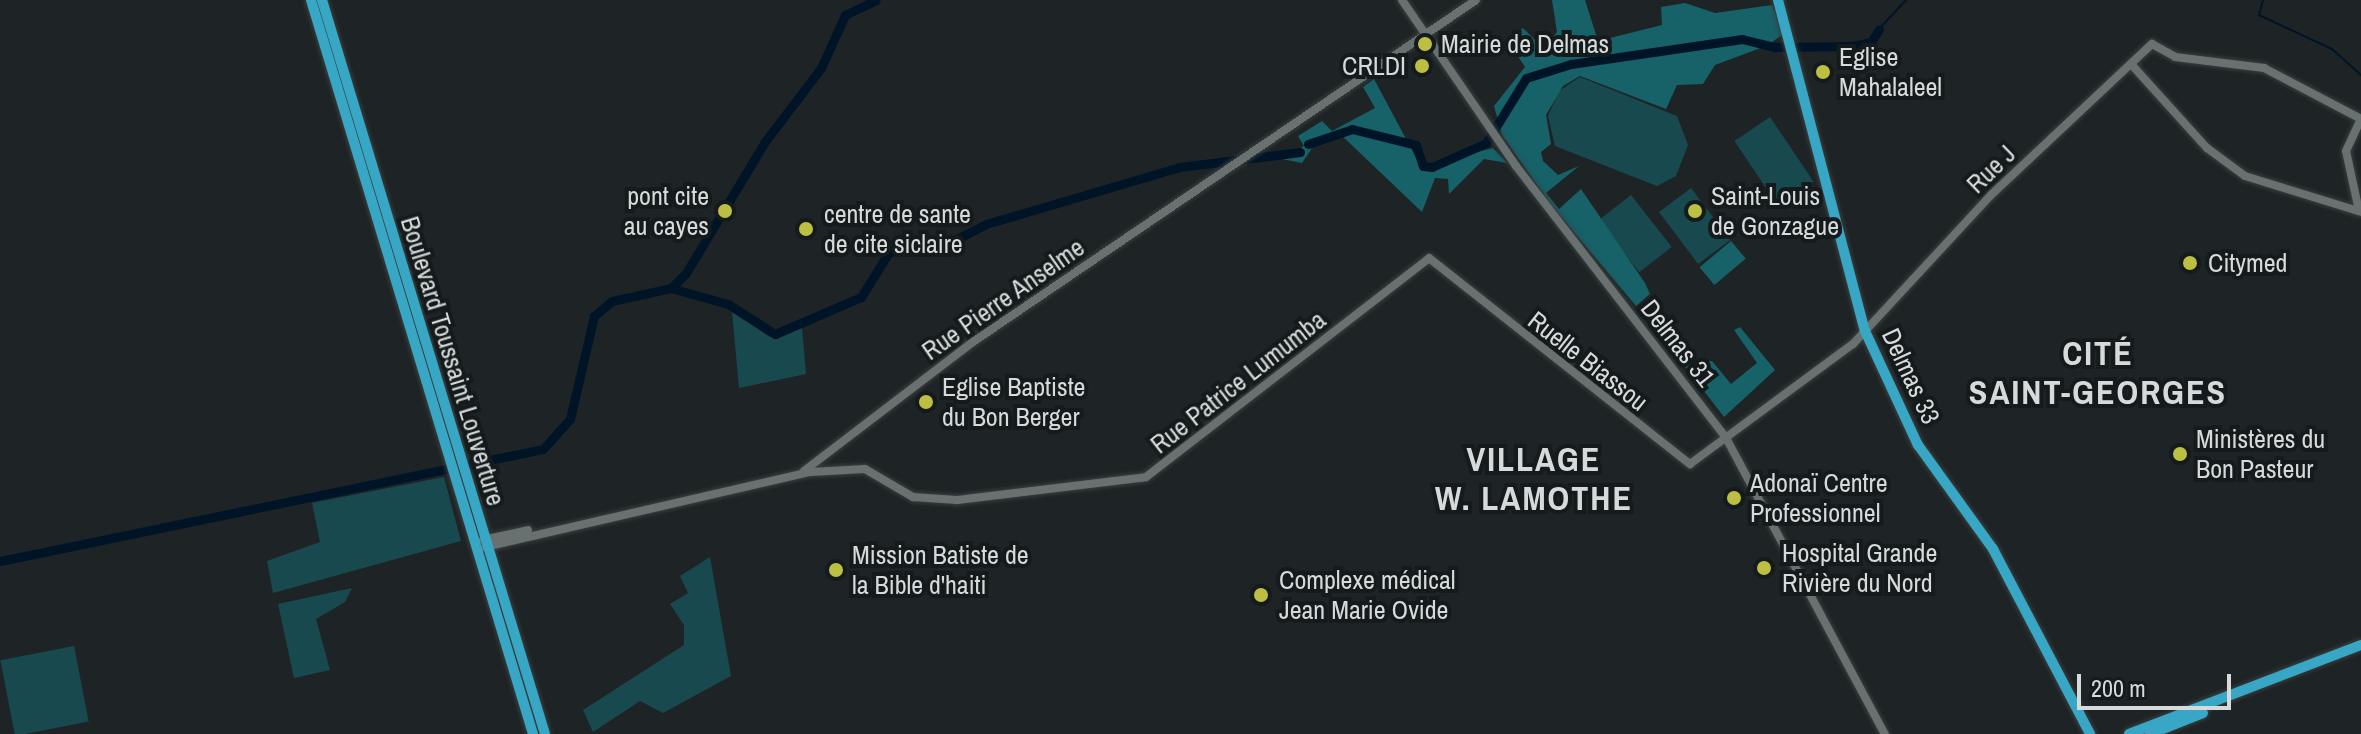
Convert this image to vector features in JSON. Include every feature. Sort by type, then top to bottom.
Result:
[{"type":"main road","name":"Boulevard Toussaint Louverture","points":[[311,0],[481,544],[545,734]]},
{"type":"main road","name":"Boulevard Toussaint Louverture","points":[[322,0],[453,454]]},
{"type":"main road","name":"Delmas 33","points":[[1778,0],[1865,331],[1918,445],[1993,549],[2090,734]]},
{"type":"main road","name":"Boulevard Toussaint Louverture","points":[[481,544],[533,734]]},
{"type":"main road","points":[[2129,734],[2361,648]]},
{"type":"main road","points":[[2150,734],[2361,648]]},
{"type":"street","name":"Delmas 31","points":[[1402,0],[1499,142],[1726,438],[1885,734]]},
{"type":"street","name":"Rue Pierre Anselme","points":[[800,474],[973,342],[1428,37],[1476,0]]},
{"type":"street","name":"Rue J","points":[[1726,438],[1865,331],[1991,195],[2152,44],[2175,57],[2264,68],[2361,119]]},
{"type":"street","points":[[2131,64],[2207,148],[2245,176],[2360,211]]},
{"type":"street","points":[[2360,211],[2346,151],[2361,119]]},
{"type":"street","name":"Ruelle Biassou","points":[[1429,258],[1687,464],[1726,438]]},
{"type":"street","name":"Rue Patrice Lumumba","points":[[481,544],[800,474],[865,469],[913,497],[957,500],[1146,477],[1429,258]]},
{"type":"shaded area","points":[[1552,0],[1585,0],[1598,41],[1662,25],[1661,7],[1685,3],[1715,13],[1772,5],[1780,23],[1782,35],[1766,46],[1715,65],[1703,84],[1677,85],[1666,109],[1580,76],[1563,86],[1546,115],[1551,144],[1541,152],[1543,161],[1558,175],[1579,166],[1546,193],[1559,209],[1581,189],[1645,283],[1650,294],[1636,306],[1552,206],[1502,135],[1494,106],[1525,67],[1508,41],[1523,28],[1543,48],[1557,32]]},
{"type":"shaded area","points":[[1580,77],[1677,116],[1688,145],[1676,176],[1657,186],[1555,146],[1548,116],[1559,91]]},
{"type":"shaded area","points":[[1374,79],[1421,167],[1493,148],[1507,163],[1484,159],[1449,194],[1448,179],[1435,178],[1422,212],[1338,132],[1316,142],[1302,163],[1282,159],[1304,146],[1298,136],[1322,121],[1332,131],[1375,108],[1363,87]]},
{"type":"shaded area","points":[[1770,117],[1814,182],[1778,206],[1734,141]]},
{"type":"shaded area","points":[[1691,188],[1730,240],[1698,264],[1659,212]]},
{"type":"shaded area","points":[[1631,195],[1672,247],[1639,272],[1599,220]]},
{"type":"shaded area","points":[[1731,241],[1746,259],[1714,285],[1700,267]]},
{"type":"shaded area","points":[[732,312],[770,337],[802,328],[806,374],[739,388]]},
{"type":"shaded area","points":[[1740,327],[1775,370],[1724,417],[1683,364],[1712,361],[1731,384],[1757,363],[1734,330]]},
{"type":"shaded area","points":[[444,477],[461,541],[273,593],[267,561],[320,542],[312,503]]},
{"type":"shaded area","points":[[710,557],[731,676],[663,713],[640,701],[593,732],[583,710],[684,645],[684,625],[670,604],[688,593],[680,576]]},
{"type":"shaded area","points":[[352,588],[345,602],[316,619],[330,670],[294,678],[278,604]]},
{"type":"shaded area","points":[[74,646],[89,722],[15,734],[0,660]]},
{"type":"waterway","points":[[0,561],[543,449],[570,419],[594,316],[612,301],[671,288],[686,273],[764,143],[821,68],[845,15],[876,0]]},
{"type":"waterway","points":[[1879,29],[1906,0]]},
{"type":"waterway","points":[[2263,0],[2259,15],[2332,49],[2361,75]]},
{"type":"waterway","points":[[1308,144],[1352,129],[1416,145],[1423,166],[1432,167],[1486,143],[1526,78],[1571,64],[1742,39],[1775,47],[1852,46],[1871,42],[1879,29]]},
{"type":"waterway","points":[[671,288],[728,304],[775,334],[861,297],[889,252],[943,246],[986,224],[1180,167],[1300,152]]},
{"type":"place","name":"Mairie de Delmas","points":[[1425,44]]},
{"type":"place","name":"CRLDI","points":[[1422,66]]},
{"type":"place","name":"Eglise Mahalaleel","points":[[1823,72]]},
{"type":"place","name":"pont cite au cayes","points":[[725,211]]},
{"type":"place","name":"Saint-Louis de Gonzague","points":[[1695,211]]},
{"type":"place","name":"centre de sante de cite siclaire","points":[[806,229]]},
{"type":"place","name":"Citymed","points":[[2190,263]]},
{"type":"place","name":"Eglise Baptiste du Bon Berger","points":[[926,402]]},
{"type":"place","name":"Ministères du Bon Pasteur","points":[[2180,454]]},
{"type":"place","name":"Adonaï Centre Professionnel","points":[[1734,498]]},
{"type":"place","name":"Hospital Grande Rivière du Nord","points":[[1764,568]]},
{"type":"place","name":"Mission Batiste de la Bible d'haiti","points":[[836,570]]},
{"type":"place","name":"Complexe médical Jean Marie Ovide","points":[[1261,595]]},
{"type":"district","name":"CITÉ SAINT-GEORGES","points":[[2098,372]]},
{"type":"district","name":"VILLAGE W. LAMOTHE","points":[[1534,478]]}]
